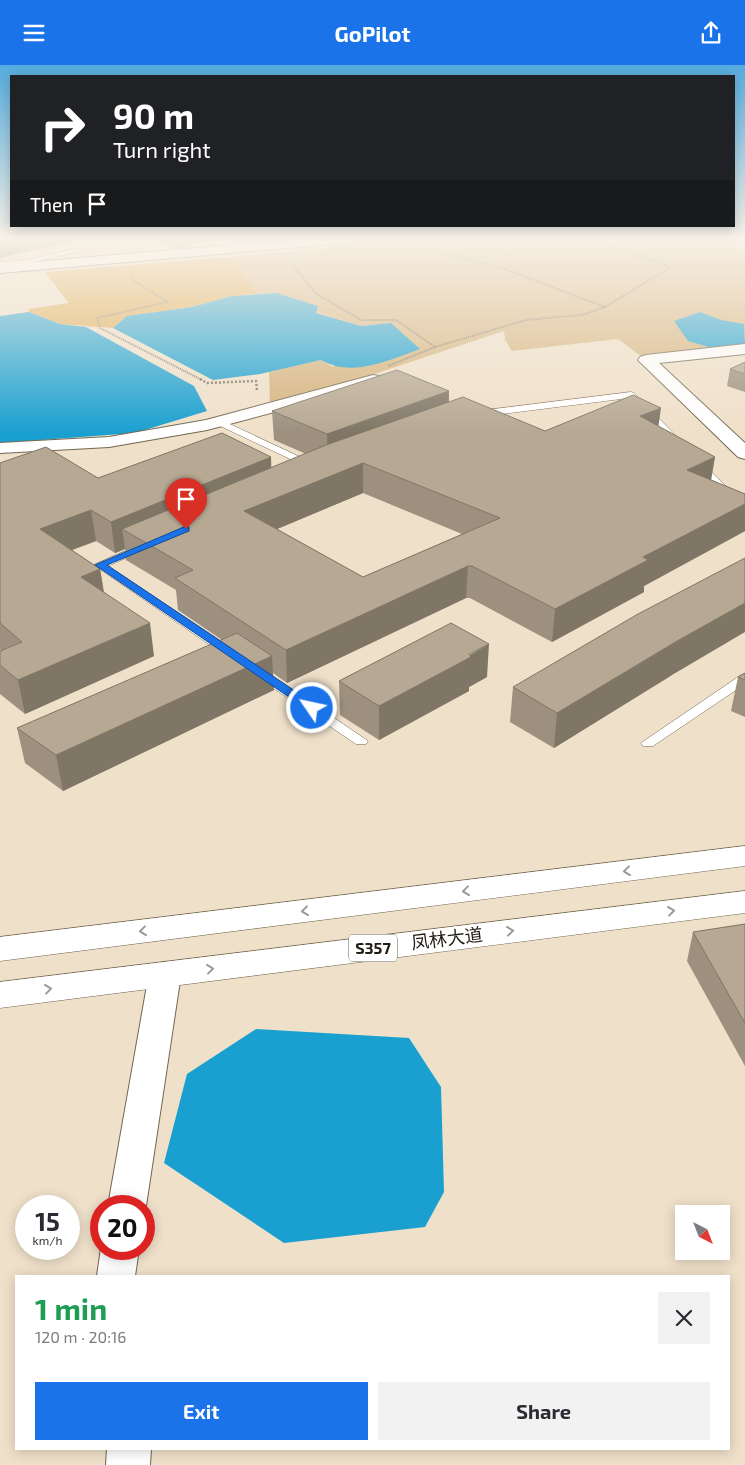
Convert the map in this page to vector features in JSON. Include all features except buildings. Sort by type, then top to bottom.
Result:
[{"type":"main road","points":[[0,949],[745,856]]},
{"type":"main road","name":"凤林大道","points":[[0,995],[745,902]]},
{"type":"street","points":[[745,349],[646,360],[745,453]]},
{"type":"street","points":[[0,448],[109,442],[218,421],[373,380]]},
{"type":"street","points":[[129,1195],[165,974]]},
{"type":"street","points":[[116,1275],[118,1260]]},
{"type":"street","points":[[128,1465],[129,1450]]},
{"type":"lane","points":[[472,416],[481,412],[631,395],[745,511]]},
{"type":"lane","points":[[218,421],[323,471],[305,479]]},
{"type":"lane","points":[[153,542],[100,565],[361,741]]},
{"type":"lane","points":[[648,743],[745,678]]},
{"type":"path","points":[[167,302],[97,318],[100,328],[207,383],[256,381],[260,411]]},
{"type":"path","points":[[331,302],[361,320],[396,320],[436,347]]},
{"type":"path","points":[[593,302],[605,307]]},
{"type":"path","points":[[373,380],[375,371],[436,347],[526,320],[582,315],[613,302]]},
{"type":"shaded area","points":[[209,302],[192,307],[127,316],[113,328],[60,324],[29,312],[28,309],[69,303]]},
{"type":"shaded area","points":[[306,302],[745,302],[745,348],[646,360],[618,339],[512,351],[505,340],[504,331],[365,377],[270,404],[269,372],[321,360],[333,367],[391,323],[361,326],[315,312],[318,306]]},
{"type":"water","points":[[209,302],[306,302],[318,306],[316,313],[361,326],[391,323],[420,349],[383,362],[358,367],[333,365],[321,360],[260,374],[213,380],[113,328],[127,316],[192,307]]},
{"type":"water","points":[[29,312],[60,324],[86,327],[194,386],[207,411],[135,433],[0,443],[0,316]]},
{"type":"water","points":[[700,312],[721,320],[744,324],[745,346],[709,347],[688,341],[674,321]]},
{"type":"water","points":[[256,1029],[409,1038],[441,1087],[444,1192],[425,1227],[284,1243],[164,1163],[187,1074]]},
{"type":"route","points":[[186,529],[100,565],[312,708]]}]
